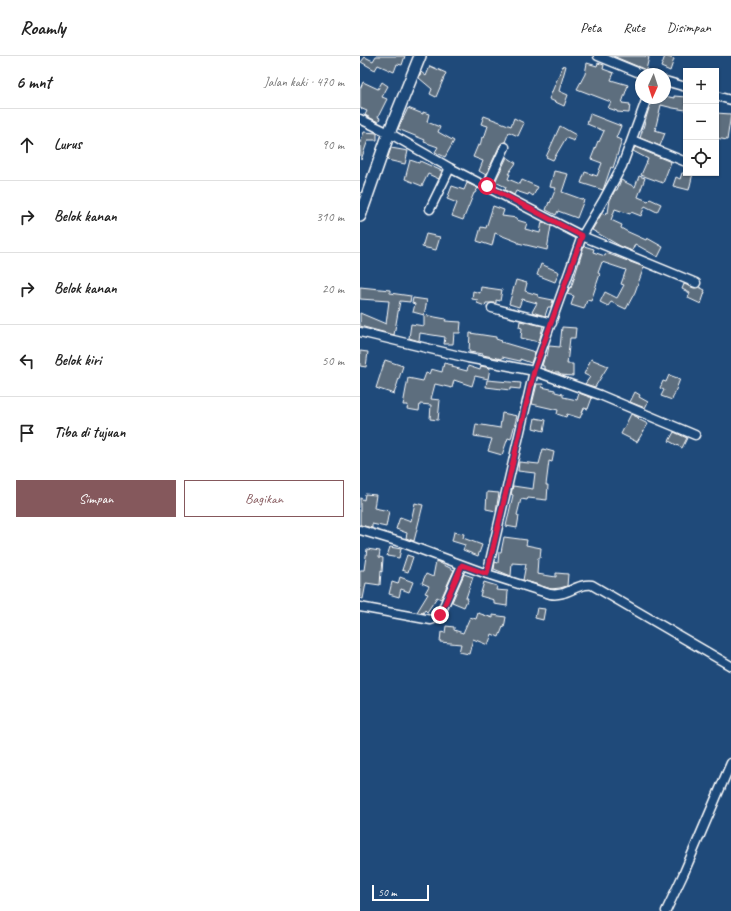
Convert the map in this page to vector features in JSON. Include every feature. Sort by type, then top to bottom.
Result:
[{"type":"street","points":[[360,216],[389,133],[420,56]]},
{"type":"street","points":[[598,56],[635,71]]},
{"type":"street","points":[[671,83],[683,86]]},
{"type":"street","points":[[719,97],[731,100]]},
{"type":"street","points":[[487,574],[534,371],[582,236],[622,166],[645,104]]},
{"type":"street","points":[[360,119],[389,133],[450,168],[582,236],[696,283]]},
{"type":"street","points":[[632,140],[683,161]]},
{"type":"street","points":[[487,186],[505,147]]},
{"type":"street","points":[[430,209],[450,168]]},
{"type":"street","points":[[492,308],[552,322]]},
{"type":"street","points":[[360,332],[468,358],[534,371],[600,395],[695,435]]},
{"type":"street","points":[[360,530],[403,543],[487,574],[556,595],[572,591],[582,585],[592,585],[731,666]]},
{"type":"street","points":[[360,607],[431,620],[436,618],[440,615],[462,565]]},
{"type":"street","points":[[666,911],[731,763]]},
{"type":"building","points":[[376,56],[405,56],[402,65],[397,64],[394,72],[378,65],[375,70],[361,62],[365,57],[373,61]]},
{"type":"building","points":[[613,56],[649,57],[646,68],[641,68]]},
{"type":"building","points":[[665,56],[674,59],[671,68],[661,67]]},
{"type":"building","points":[[587,63],[597,66],[598,63],[604,65],[603,69],[614,73],[611,80],[628,85],[622,103],[630,104],[629,113],[617,112],[608,108],[611,102],[577,89],[585,74]]},
{"type":"building","points":[[563,65],[566,66],[559,91],[568,95],[564,106],[549,99]]},
{"type":"building","points":[[430,66],[446,73],[436,97],[430,94],[432,89],[419,78],[421,72],[426,76]]},
{"type":"building","points":[[363,82],[378,89],[382,82],[388,86],[382,97],[387,99],[378,117],[380,118],[378,122],[365,115],[367,111],[360,108],[360,89]]},
{"type":"building","points":[[671,97],[683,97],[683,110],[661,105],[655,130],[665,133],[660,146],[640,138],[650,104],[671,104]]},
{"type":"building","points":[[408,108],[423,114],[423,112],[429,114],[427,122],[440,127],[438,132],[454,141],[445,157],[435,152],[438,147],[398,129]]},
{"type":"building","points":[[719,113],[731,114],[727,140],[719,139]]},
{"type":"building","points":[[590,114],[621,126],[616,138],[622,140],[613,168],[611,167],[603,190],[581,183],[585,172],[597,176],[602,163],[591,159],[598,141],[599,142],[604,131],[587,124]]},
{"type":"building","points":[[484,116],[511,126],[514,118],[524,123],[518,136],[509,132],[505,142],[500,145],[486,175],[479,171],[483,161],[473,157],[478,145],[480,146],[482,137],[484,138],[488,126],[481,124]]},
{"type":"building","points":[[560,126],[576,135],[574,141],[566,138],[553,160],[546,157]]},
{"type":"building","points":[[364,132],[377,133],[377,140],[368,140],[361,160],[360,143]]},
{"type":"building","points":[[635,147],[671,162],[663,183],[641,175],[648,159],[633,151]]},
{"type":"building","points":[[391,148],[408,151],[405,164],[387,160]]},
{"type":"building","points":[[507,157],[516,163],[508,174],[510,174],[508,179],[520,184],[522,180],[538,187],[533,196],[529,193],[528,195],[516,191],[514,195],[505,190],[506,187],[495,182]]},
{"type":"building","points":[[410,160],[419,163],[420,161],[442,171],[439,179],[428,174],[422,186],[405,179]]},
{"type":"building","points":[[554,171],[568,174],[562,192],[584,200],[577,218],[558,211],[556,215],[546,210],[556,188],[550,187]]},
{"type":"building","points":[[682,173],[683,176],[692,176],[689,190],[673,186],[676,177],[680,179]]},
{"type":"building","points":[[639,176],[645,178],[638,197],[648,201],[650,199],[661,204],[657,212],[645,206],[641,216],[631,212],[630,214],[615,209],[611,220],[622,225],[621,228],[626,231],[646,240],[647,238],[663,247],[658,257],[635,244],[632,251],[592,230],[602,213],[605,215],[606,212],[608,213],[610,200],[615,190],[617,190],[621,180],[635,187]]},
{"type":"building","points":[[467,183],[478,188],[474,193],[463,220],[452,216],[457,203],[447,199],[452,186],[464,190]]},
{"type":"building","points":[[493,206],[504,210],[502,216],[517,218],[517,220],[527,223],[525,229],[540,233],[542,222],[551,226],[547,250],[518,243],[495,233],[492,246],[477,241],[481,227],[486,228]]},
{"type":"building","points":[[426,234],[440,237],[436,250],[422,247]]},
{"type":"building","points":[[584,246],[594,249],[593,252],[605,256],[606,253],[644,267],[635,292],[626,309],[611,302],[608,306],[600,302],[605,292],[617,298],[624,285],[621,284],[626,270],[602,262],[598,273],[600,274],[591,301],[587,300],[584,309],[571,305],[574,296],[567,294],[570,287],[571,288]]},
{"type":"building","points":[[541,264],[559,272],[555,282],[537,275]]},
{"type":"building","points":[[516,280],[527,283],[525,291],[538,295],[538,297],[553,300],[551,307],[548,307],[545,316],[532,312],[537,303],[522,299],[519,307],[509,304]]},
{"type":"building","points":[[684,284],[694,288],[699,287],[705,290],[701,304],[688,298],[690,293],[682,289]]},
{"type":"building","points":[[360,287],[390,290],[390,293],[411,296],[410,302],[400,301],[394,335],[360,326],[360,313],[386,324],[389,301],[360,299]]},
{"type":"building","points":[[481,287],[502,290],[500,301],[496,300],[496,303],[486,303],[485,306],[477,303],[478,300],[472,299],[473,291],[480,293]]},
{"type":"building","points":[[413,298],[427,300],[424,315],[413,312],[415,304],[412,303]]},
{"type":"building","points":[[424,315],[446,319],[445,321],[461,322],[460,333],[454,333],[453,344],[444,344],[445,337],[420,333],[419,341],[409,338],[411,324],[424,326]]},
{"type":"building","points":[[520,321],[543,326],[539,342],[521,338],[522,328],[519,327]]},
{"type":"building","points":[[562,327],[576,328],[575,338],[570,338],[567,364],[573,364],[573,376],[561,375],[559,373],[544,369],[544,366],[542,366],[545,355],[547,356],[549,346],[560,347]]},
{"type":"building","points":[[470,333],[496,337],[496,339],[502,341],[501,342],[535,352],[531,363],[520,359],[520,361],[502,357],[502,359],[469,352]]},
{"type":"building","points":[[360,351],[368,352],[366,367],[360,366]]},
{"type":"building","points":[[591,359],[608,366],[595,387],[585,384],[590,377],[584,374]]},
{"type":"building","points":[[385,360],[403,366],[394,394],[376,388]]},
{"type":"building","points":[[444,363],[467,371],[468,366],[480,370],[481,366],[490,368],[488,379],[475,376],[472,386],[454,380],[452,388],[435,384],[431,399],[440,400],[438,420],[430,419],[431,405],[420,404],[419,411],[407,409],[408,405],[403,405],[408,378],[423,381],[426,373],[429,374],[431,369],[442,372]]},
{"type":"building","points":[[669,375],[680,379],[672,400],[661,396],[664,390],[660,388],[663,381],[666,382]]},
{"type":"building","points":[[487,380],[521,383],[520,389],[510,388],[510,390],[486,387]]},
{"type":"building","points":[[537,384],[543,384],[542,387],[555,390],[555,392],[563,394],[563,397],[577,400],[579,393],[592,398],[588,409],[584,408],[580,418],[567,414],[566,417],[557,414],[558,410],[532,404]]},
{"type":"building","points":[[635,392],[640,395],[639,397],[648,402],[645,408],[630,402]]},
{"type":"building","points":[[502,413],[517,416],[511,439],[508,438],[502,455],[488,451],[492,439],[474,436],[476,424],[500,428]]},
{"type":"building","points":[[631,414],[648,424],[637,442],[621,434]]},
{"type":"building","points":[[535,418],[546,420],[544,431],[533,428]]},
{"type":"building","points":[[674,432],[687,438],[682,448],[669,441]]},
{"type":"building","points":[[543,449],[554,452],[552,462],[549,461],[546,485],[548,485],[547,500],[528,498],[527,500],[521,499],[517,515],[519,516],[517,528],[506,526],[513,495],[511,494],[513,486],[533,489],[535,473],[518,471],[519,462],[539,464]]},
{"type":"building","points":[[487,492],[499,493],[496,511],[486,509]]},
{"type":"building","points":[[365,494],[376,495],[374,508],[389,511],[386,527],[372,524],[372,528],[360,525],[360,498],[364,500]]},
{"type":"building","points":[[415,503],[423,505],[414,541],[406,538],[407,533],[396,529],[400,517],[411,521]]},
{"type":"building","points":[[454,532],[464,534],[463,538],[482,545],[478,556],[463,550],[465,545],[452,541]]},
{"type":"building","points":[[504,537],[527,540],[526,545],[541,548],[540,558],[538,558],[537,574],[556,577],[556,573],[568,574],[567,586],[551,589],[523,580],[526,564],[512,563],[511,576],[494,569],[495,562],[498,563],[499,552],[501,552]]},
{"type":"building","points":[[390,547],[401,549],[399,558],[387,556]]},
{"type":"building","points":[[367,549],[380,551],[379,557],[383,558],[382,572],[381,571],[380,585],[366,583],[363,599],[360,598],[360,570],[364,570]]},
{"type":"building","points":[[407,555],[413,557],[408,572],[402,570]]},
{"type":"building","points":[[436,561],[454,570],[441,599],[437,597],[427,612],[425,610],[423,613],[417,612],[428,594],[425,593],[429,586],[422,583],[426,574],[433,577]]},
{"type":"building","points":[[464,574],[473,577],[466,598],[468,598],[464,607],[452,602]]},
{"type":"building","points":[[400,577],[413,582],[409,592],[401,589],[399,597],[389,594],[392,582],[398,584]]},
{"type":"building","points":[[484,582],[497,586],[496,590],[508,591],[507,606],[494,604],[494,600],[480,596]]},
{"type":"building","points":[[537,608],[545,609],[543,620],[535,618]]},
{"type":"building","points":[[478,613],[493,618],[493,615],[506,617],[504,628],[503,627],[499,637],[492,634],[488,645],[473,639],[469,654],[459,652],[461,644],[440,642],[441,632],[445,633],[446,626],[454,627],[454,630],[463,633],[470,617],[476,619]]},
{"type":"route","points":[[440,615],[462,565],[487,574],[534,371],[582,236],[487,186]]}]
